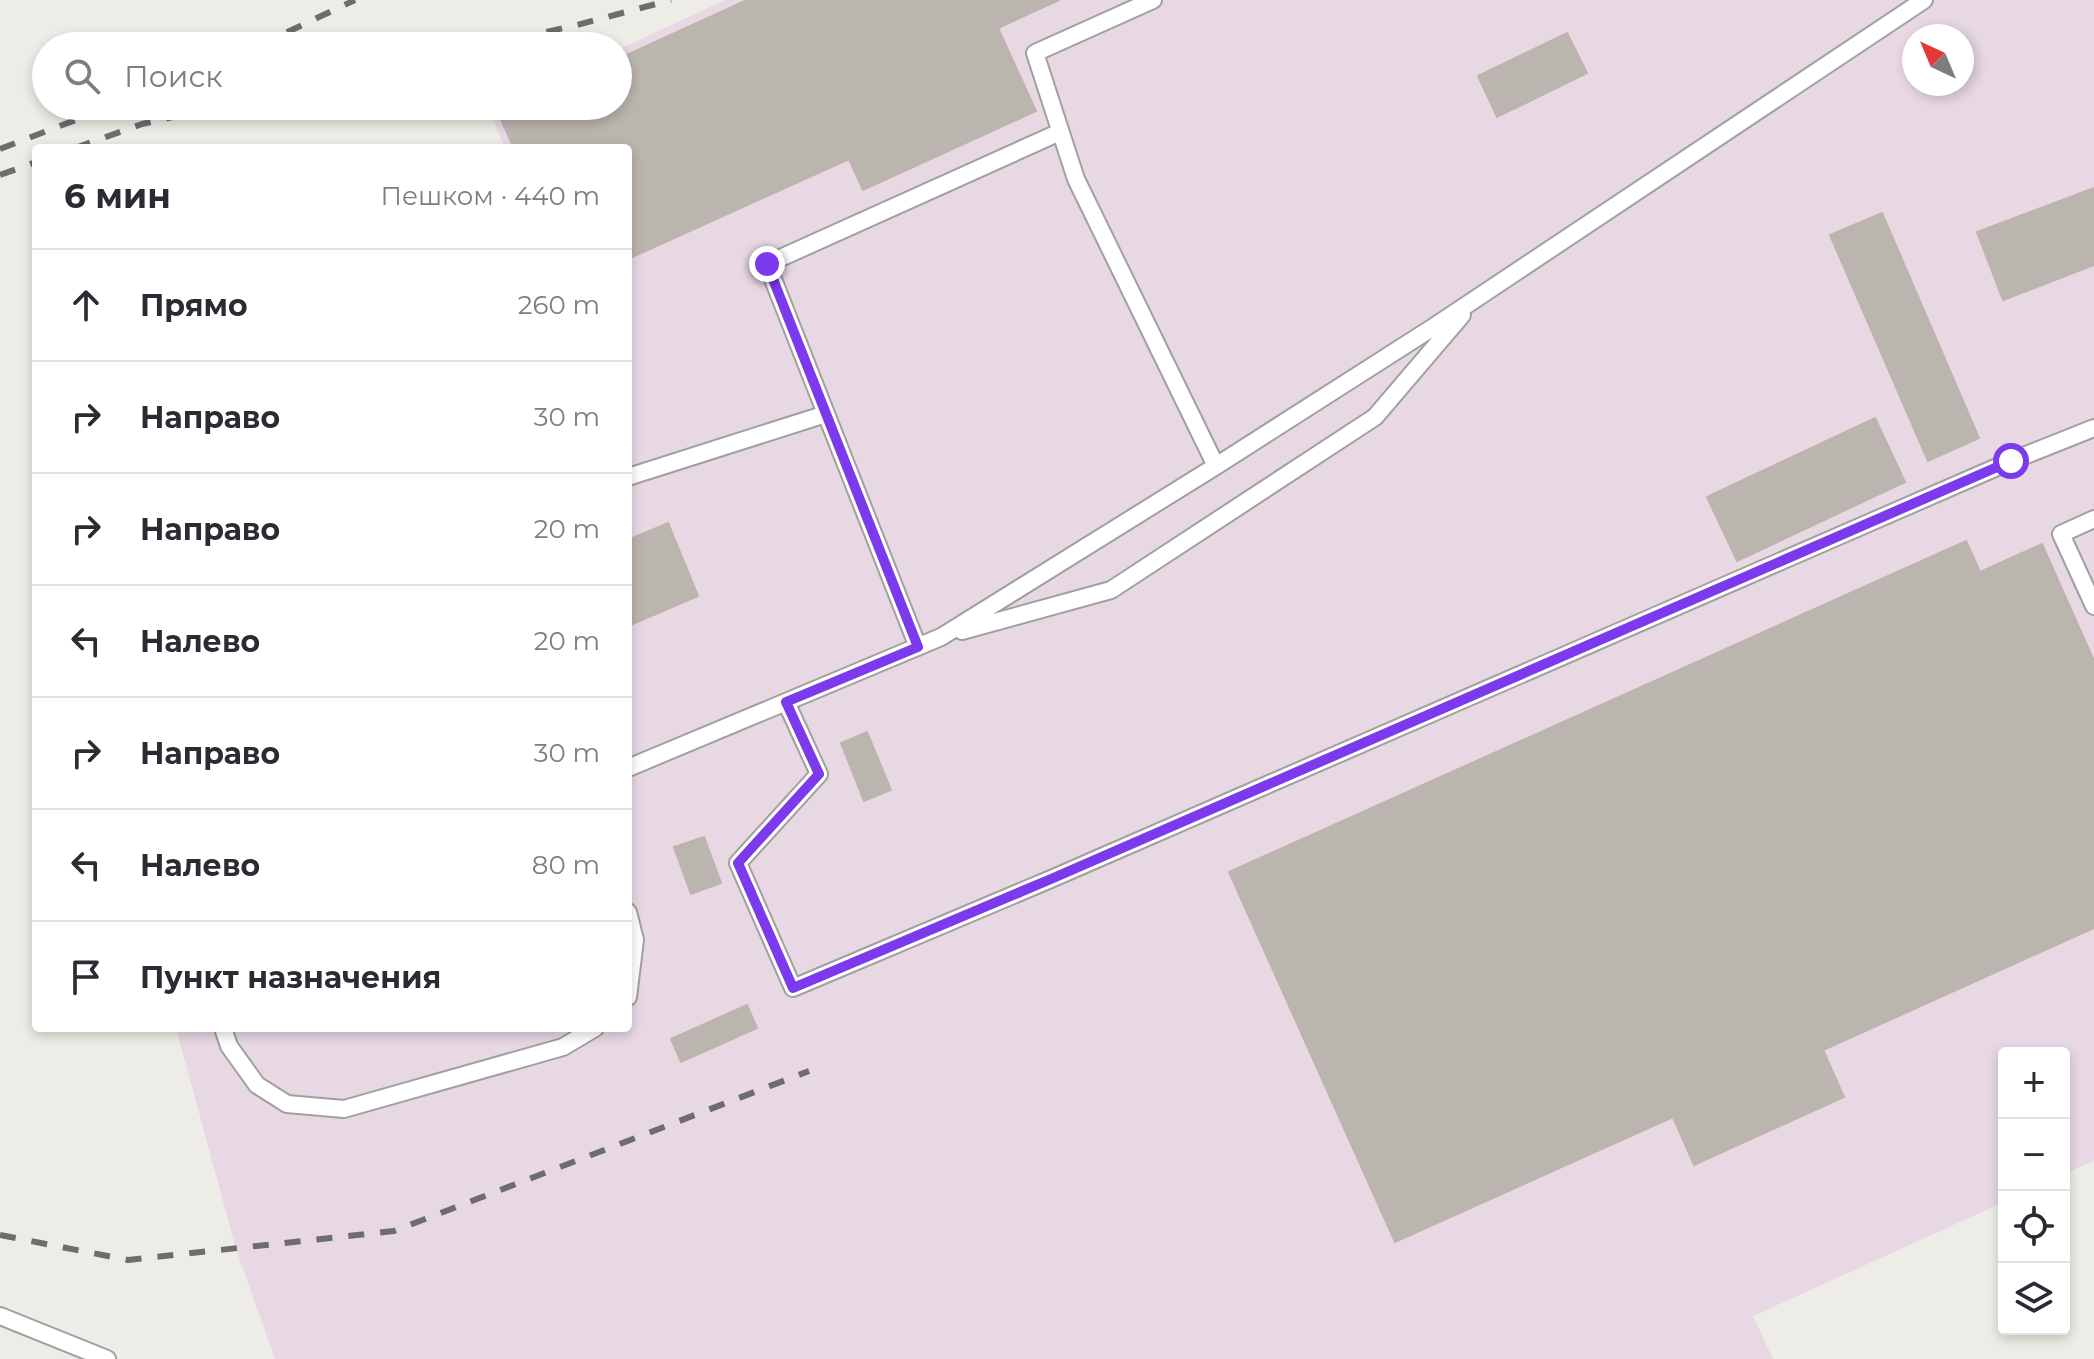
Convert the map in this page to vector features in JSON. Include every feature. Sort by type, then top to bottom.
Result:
[{"type":"lane","points":[[1153,0],[1035,53],[1076,179],[1216,466]]},
{"type":"lane","points":[[941,637],[1216,466],[1474,300],[1924,0]]},
{"type":"lane","points":[[918,647],[767,264],[1060,132]]},
{"type":"lane","points":[[632,766],[941,637],[1111,590],[1375,417],[1474,300]]},
{"type":"lane","points":[[632,476],[826,414]]},
{"type":"lane","points":[[786,702],[819,774],[738,863],[793,988],[2094,428]]},
{"type":"lane","points":[[2094,519],[2061,534],[2094,606]]},
{"type":"lane","points":[[632,928],[635,940],[632,964]]},
{"type":"lane","points":[[224,1032],[229,1046],[257,1085],[287,1104],[344,1109],[563,1047],[588,1032]]},
{"type":"lane","points":[[0,1316],[107,1359]]},
{"type":"shaded area","points":[[725,0],[2094,0],[2094,1161],[2070,1171],[2070,1047],[1998,1047],[1998,1205],[1753,1316],[1773,1359],[275,1359],[236,1249],[177,1032],[632,1032],[632,144],[503,144],[493,120],[632,120],[632,43]]},
{"type":"building","points":[[747,0],[1059,0],[998,28],[1036,111],[863,190],[849,159],[632,257],[632,144],[512,144],[501,120],[632,120],[632,53]]},
{"type":"building","points":[[1567,33],[1587,73],[1497,117],[1478,76]]},
{"type":"building","points":[[2094,188],[2094,265],[2003,300],[1977,232]]},
{"type":"building","points":[[1882,213],[1979,438],[1928,461],[1830,235]]},
{"type":"building","points":[[1875,418],[1905,482],[1737,561],[1707,497]]},
{"type":"building","points":[[668,523],[698,596],[632,624],[632,538]]},
{"type":"building","points":[[1966,541],[1980,572],[2042,544],[2094,661],[2094,928],[1823,1050],[1844,1097],[1694,1165],[1673,1117],[1395,1242],[1229,872]]},
{"type":"building","points":[[867,732],[891,790],[864,801],[841,743]]},
{"type":"building","points":[[704,837],[721,883],[691,894],[674,847]]},
{"type":"building","points":[[747,1005],[757,1028],[681,1062],[671,1039]]},
{"type":"railway","points":[[288,32],[355,0]]},
{"type":"railway","points":[[546,32],[671,0]]},
{"type":"railway","points":[[0,149],[76,120]]},
{"type":"railway","points":[[86,144],[160,120]]},
{"type":"railway","points":[[0,175],[32,163]]},
{"type":"railway","points":[[0,1235],[128,1260],[394,1231],[809,1071]]},
{"type":"route","points":[[767,264],[918,647],[786,702],[819,774],[738,863],[793,988],[1051,879],[2011,461]]}]
